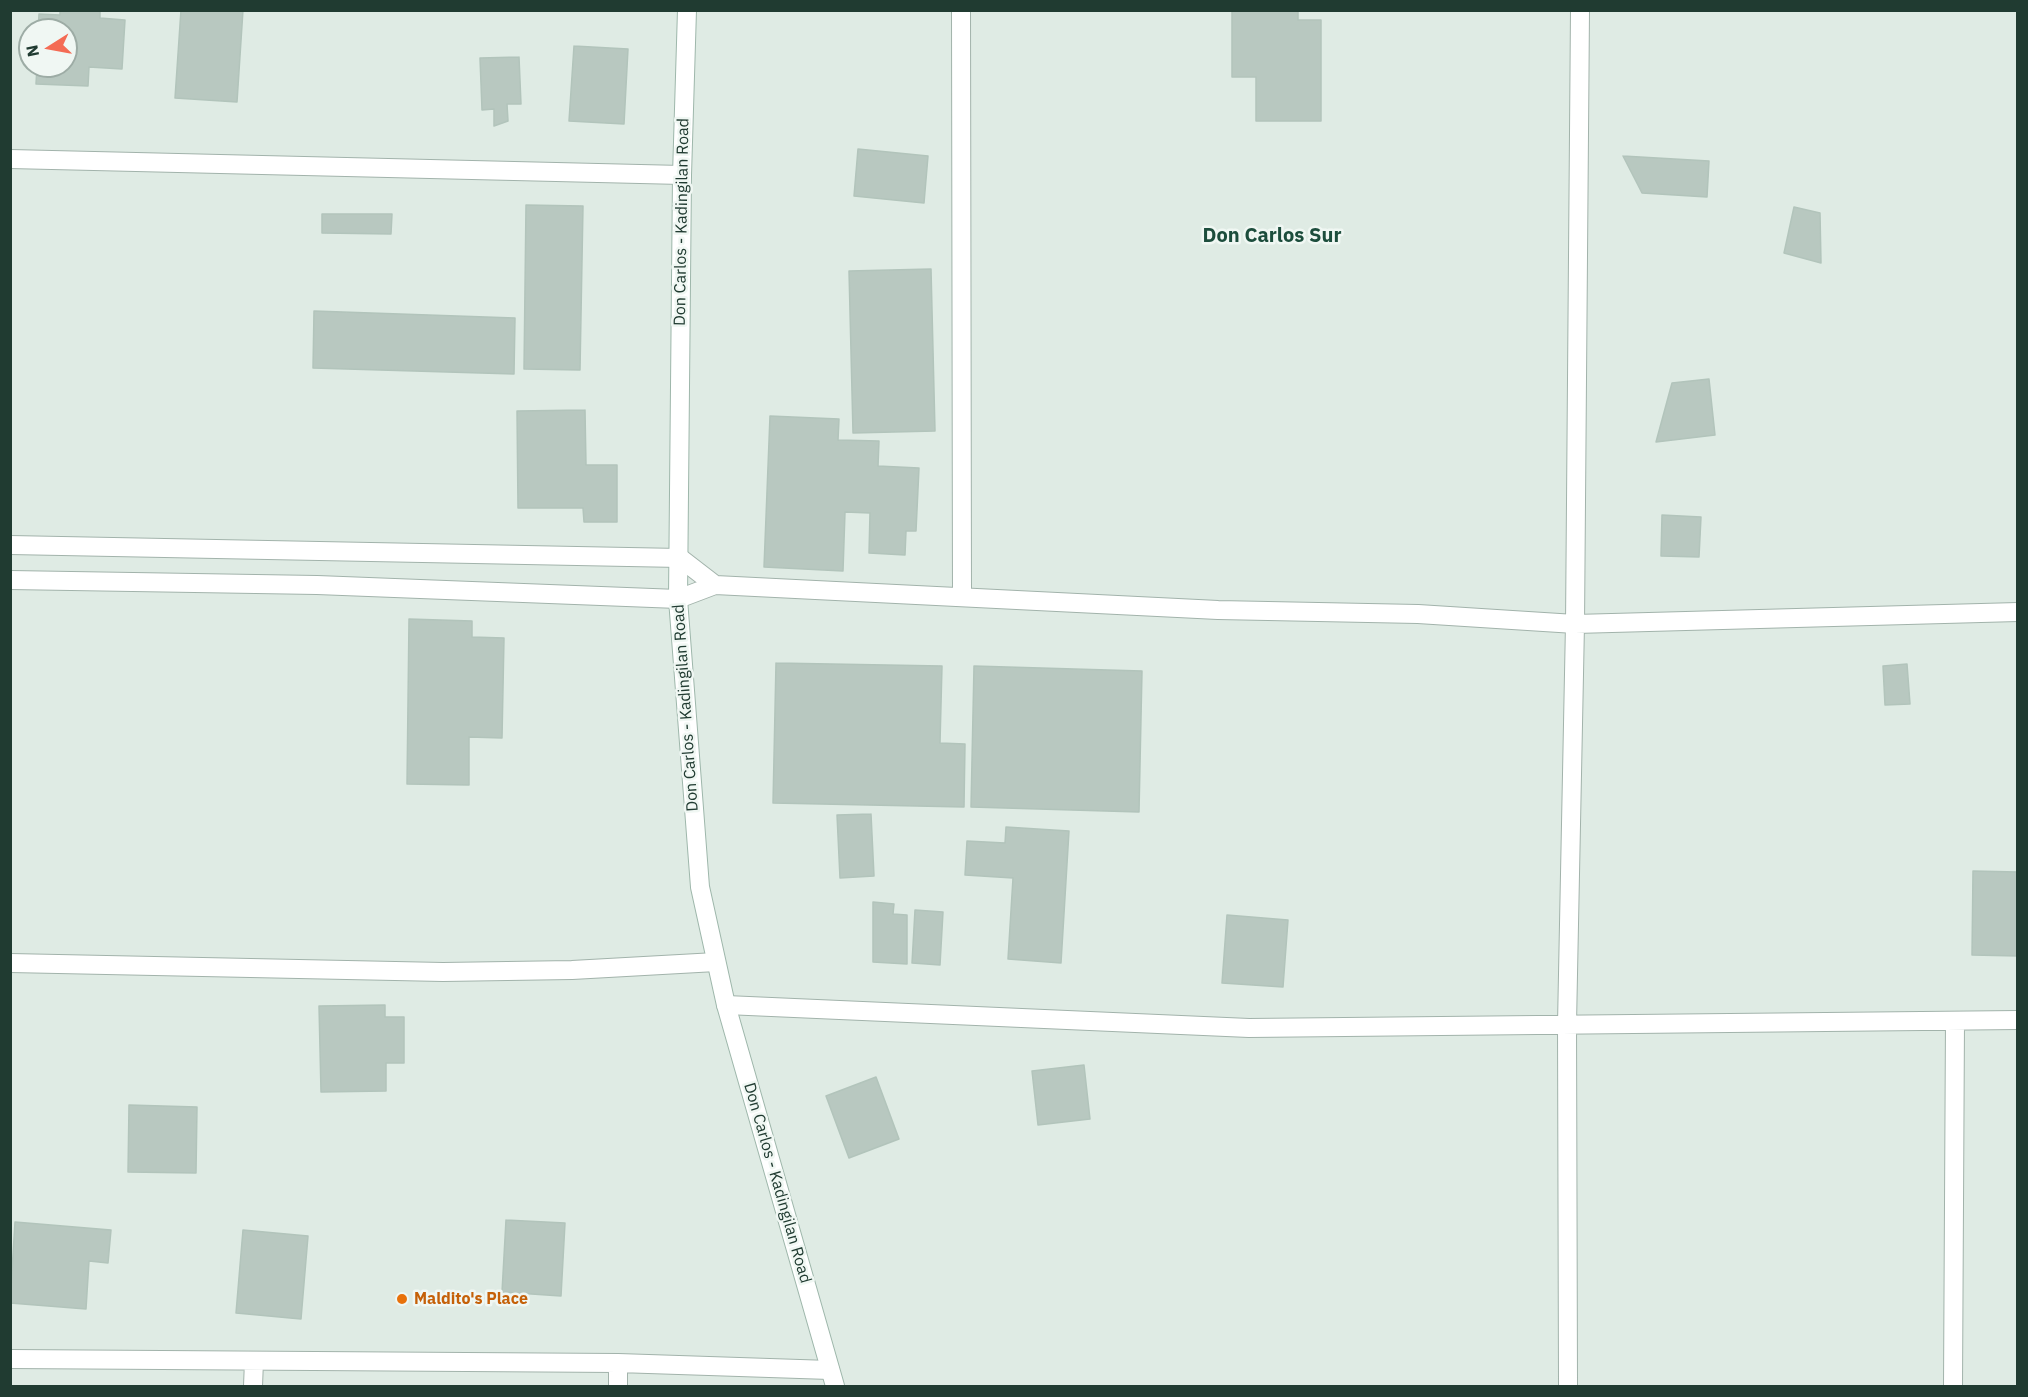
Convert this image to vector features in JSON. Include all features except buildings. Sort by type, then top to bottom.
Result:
[{"type":"street","name":"Don Carlos - Kadingilan Road","points":[[687,10],[682,175],[678,599],[700,887],[726,1005],[832,1378]]},
{"type":"street","points":[[961,10],[962,597]]},
{"type":"street","points":[[1568,1386],[1567,1024],[1575,624],[1580,10]]},
{"type":"street","points":[[10,159],[682,175]]},
{"type":"street","points":[[10,545],[680,558],[715,585]]},
{"type":"street","points":[[10,580],[317,585],[678,599],[715,585],[1218,610],[1418,614],[1575,624],[2018,612]]},
{"type":"street","points":[[10,963],[443,972],[572,970],[716,962]]},
{"type":"street","points":[[726,1005],[1249,1028],[2018,1020]]},
{"type":"street","points":[[1953,1386],[1955,1021]]},
{"type":"street","points":[[10,1359],[618,1364],[832,1378]]},
{"type":"street","points":[[254,1361],[254,1386]]},
{"type":"street","points":[[618,1364],[618,1386]]},
{"type":"place","name":"Maldito's Place","points":[[402,1299]]},
{"type":"district","name":"Don Carlos Sur","points":[[1272,236]]}]
